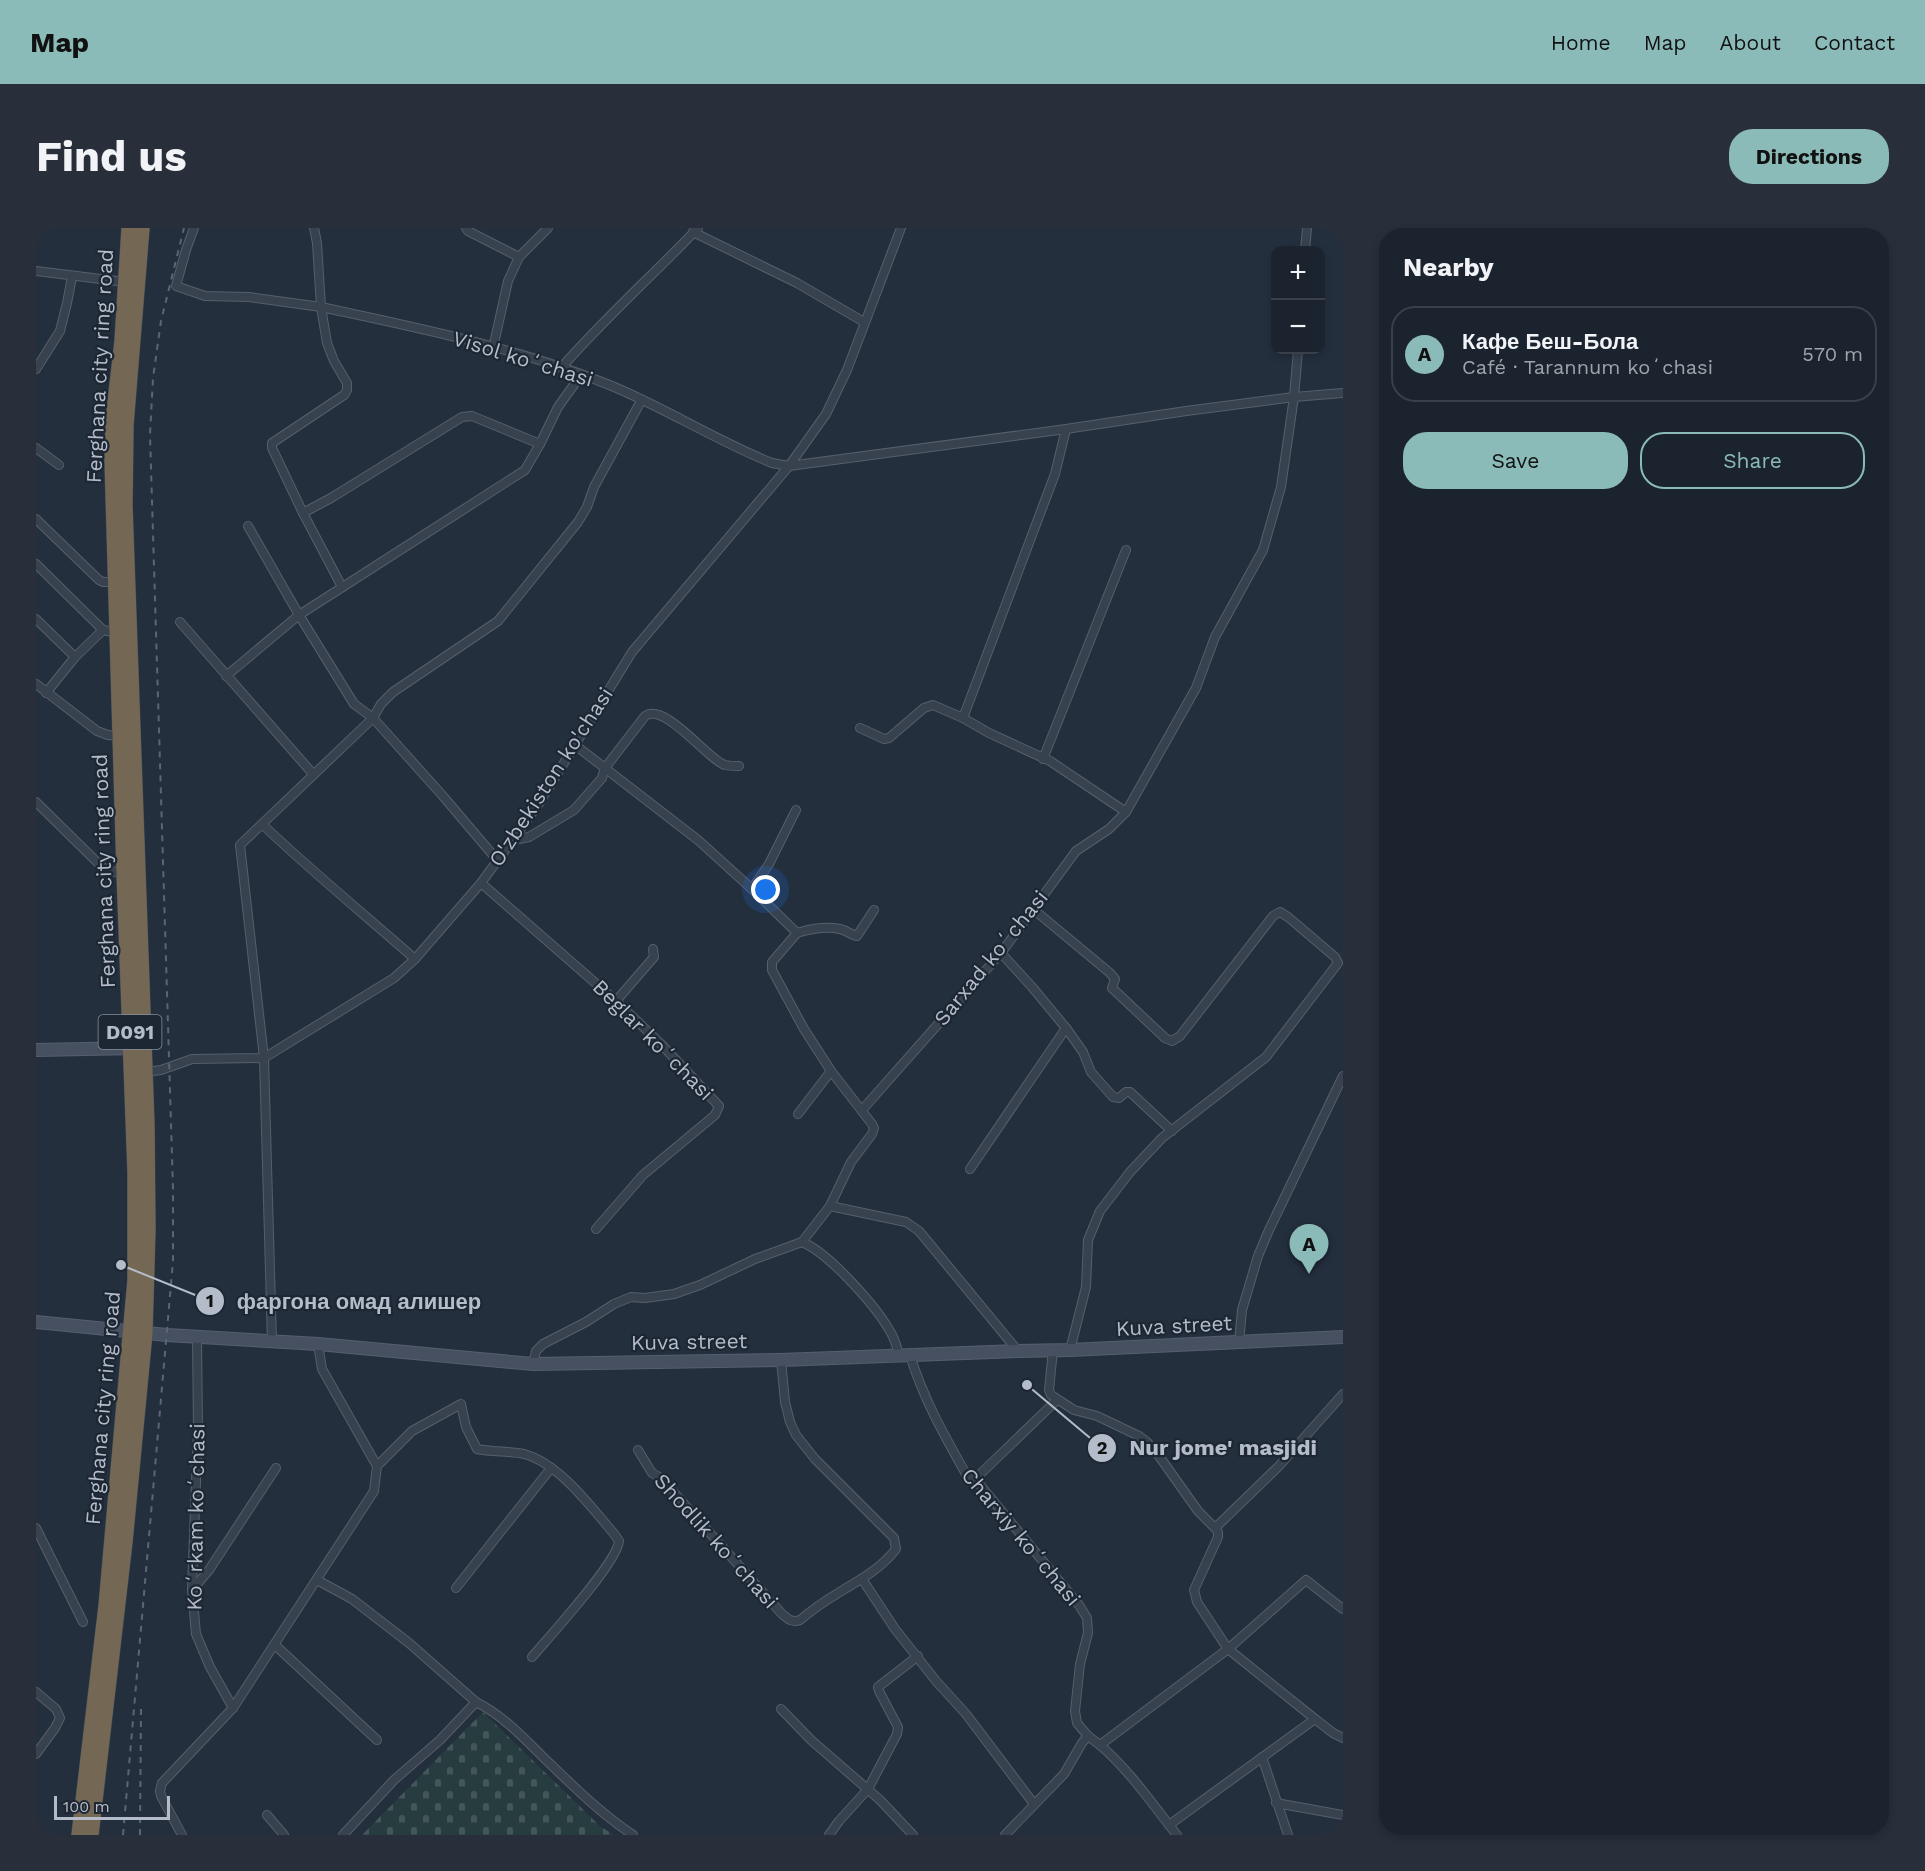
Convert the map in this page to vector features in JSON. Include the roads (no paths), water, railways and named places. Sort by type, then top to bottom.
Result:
[{"type":"highway","name":"Ferghana city ring road","points":[[85,1831],[105,1658],[106,1606],[148,1229],[145,1072],[137,1048],[124,873],[120,736],[110,632],[116,582],[113,420],[122,341],[129,228]]},
{"type":"highway","name":"Ferghana city ring road","points":[[138,1332],[135,1280],[137,1048],[125,506],[126,425],[142,228]]},
{"type":"main road","points":[[36,1050],[137,1048]]},
{"type":"main road","name":"Kuva street","points":[[36,1322],[197,1337],[318,1344],[533,1364],[781,1360],[1070,1350],[1343,1337]]},
{"type":"street","name":"Visol koʻchasi","points":[[194,228],[176,286],[205,296],[249,297],[321,307],[493,348],[561,368],[612,387],[755,456],[772,463],[789,466]]},
{"type":"street","points":[[314,228],[321,307],[327,343],[347,384],[347,390],[344,395],[274,440],[272,448],[342,587]]},
{"type":"street","points":[[458,228],[467,230],[519,257]]},
{"type":"street","points":[[493,348],[508,281],[519,257],[548,228]]},
{"type":"street","name":"O'zbekiston ko'chasi","points":[[264,1058],[394,978],[415,959],[498,861],[540,802],[632,651],[789,466],[826,414],[847,370],[901,228]]},
{"type":"street","points":[[1305,246],[1307,228]]},
{"type":"street","points":[[561,368],[696,230],[745,259],[797,282],[864,322]]},
{"type":"street","points":[[36,271],[125,282]]},
{"type":"street","points":[[36,369],[60,332],[72,277]]},
{"type":"street","name":"Sarxad koʻchasi","points":[[862,1110],[1001,953],[1076,851],[1109,829],[1125,812],[1196,688],[1215,637],[1263,550],[1281,487],[1298,354]]},
{"type":"street","points":[[226,676],[299,615],[525,470],[558,407],[581,375]]},
{"type":"street","points":[[789,466],[1186,411],[1343,393]]},
{"type":"street","points":[[272,1342],[264,1058],[240,845],[373,718],[381,704],[393,692],[498,621],[578,522],[587,507],[594,487],[641,401]]},
{"type":"street","points":[[303,513],[462,417],[472,416],[540,444]]},
{"type":"street","points":[[963,718],[1055,474],[1066,429]]},
{"type":"street","points":[[36,448],[59,465]]},
{"type":"street","points":[[36,519],[99,580],[116,582]]},
{"type":"street","points":[[248,526],[354,704],[373,718],[498,861]]},
{"type":"street","points":[[1043,759],[1126,550]]},
{"type":"street","points":[[36,564],[110,632],[75,657],[46,693]]},
{"type":"street","points":[[36,619],[75,657]]},
{"type":"street","points":[[180,622],[313,774]]},
{"type":"street","points":[[36,684],[97,731],[120,736]]},
{"type":"street","points":[[860,728],[884,739],[889,738],[924,708],[933,705],[1050,761],[1125,812]]},
{"type":"street","points":[[514,840],[529,837],[574,810],[602,778],[605,768],[645,716],[653,713],[665,718],[723,765],[739,766]]},
{"type":"street","points":[[574,745],[699,840],[797,933]]},
{"type":"street","points":[[36,801],[100,865],[110,871],[124,873]]},
{"type":"street","points":[[752,889],[769,864],[796,810]]},
{"type":"street","points":[[262,824],[309,869],[354,904],[415,959]]},
{"type":"street","name":"Beglar koʻchasi","points":[[481,883],[662,1044],[716,1102],[719,1109],[715,1115],[643,1175],[596,1229]]},
{"type":"street","points":[[1033,909],[1110,973],[1115,980],[1112,987],[1172,1041],[1180,1036],[1273,916],[1280,912],[1335,957],[1338,963],[1266,1057],[1162,1138],[1130,1172],[1100,1211],[1088,1240],[1086,1287],[1070,1350]]},
{"type":"street","points":[[533,1364],[536,1351],[543,1344],[599,1315],[614,1304],[631,1297],[645,1298],[664,1295],[700,1286],[755,1259],[802,1242],[830,1206],[851,1162],[873,1131],[872,1124],[831,1071],[804,1029],[771,967],[774,960],[797,933],[809,929],[830,928],[842,929],[858,936],[874,910]]},
{"type":"street","points":[[616,1001],[654,957],[652,949]]},
{"type":"street","points":[[1001,953],[1066,1028],[1083,1052],[1091,1072],[1113,1097],[1119,1098],[1126,1092],[1130,1092],[1172,1131]]},
{"type":"street","points":[[970,1169],[1066,1028]]},
{"type":"street","points":[[145,1072],[161,1070],[192,1059],[264,1058]]},
{"type":"street","points":[[798,1114],[831,1071]]},
{"type":"street","points":[[1239,1343],[1242,1310],[1258,1256],[1343,1076]]},
{"type":"street","points":[[830,1206],[906,1222],[913,1226],[1018,1351]]},
{"type":"street","name":"Charxiy koʻchasi","points":[[802,1242],[822,1255],[855,1286],[891,1333],[905,1355],[934,1417],[966,1474],[975,1479],[1079,1605],[1087,1618],[1088,1633],[1080,1664],[1075,1711],[1077,1723],[1088,1736]]},
{"type":"street","name":"Koʻrkam koʻchasi","points":[[197,1337],[198,1429],[192,1589],[196,1634],[210,1667],[233,1708]]},
{"type":"street","points":[[318,1344],[322,1369],[378,1466]]},
{"type":"street","points":[[1053,1350],[1049,1390],[1051,1395],[1074,1410],[1097,1416],[1147,1442],[1198,1511],[1218,1532],[1218,1537],[1193,1593],[1228,1649],[1314,1719],[1343,1738]]},
{"type":"street","name":"Shodlik koʻchasi","points":[[638,1450],[652,1473],[661,1479],[790,1620],[795,1622],[800,1620],[833,1595],[862,1579],[889,1558],[896,1549],[894,1538],[815,1460],[796,1435],[785,1402],[781,1360]]},
{"type":"street","points":[[1215,1528],[1278,1467],[1343,1394]]},
{"type":"street","points":[[975,1479],[1057,1400]]},
{"type":"street","points":[[182,1835],[161,1796],[162,1783],[233,1708],[374,1491],[378,1466],[412,1431],[461,1404],[465,1427],[477,1449],[524,1454],[546,1463],[582,1496],[619,1541],[618,1546],[585,1593],[532,1657]]},
{"type":"street","points":[[192,1589],[209,1570],[276,1468]]},
{"type":"street","points":[[456,1588],[552,1468]]},
{"type":"street","points":[[36,1528],[83,1622]]},
{"type":"street","points":[[862,1579],[936,1682],[966,1714],[1034,1804]]},
{"type":"street","points":[[317,1580],[352,1599],[409,1643],[476,1702],[494,1712],[610,1820],[633,1835]]},
{"type":"street","points":[[1100,1745],[1228,1649],[1306,1580],[1343,1610]]},
{"type":"street","points":[[275,1645],[377,1740]]},
{"type":"street","points":[[829,1835],[868,1789],[898,1730],[878,1687],[918,1656]]},
{"type":"street","points":[[36,1692],[56,1709],[60,1718],[36,1754]]},
{"type":"street","points":[[343,1835],[394,1780],[440,1740],[476,1702]]},
{"type":"street","points":[[781,1709],[813,1742],[868,1789],[913,1835]]},
{"type":"street","points":[[1169,1825],[1314,1719]]},
{"type":"street","points":[[1005,1835],[1068,1769],[1088,1736],[1111,1754],[1178,1835]]},
{"type":"street","points":[[1262,1757],[1288,1835]]},
{"type":"street","points":[[1276,1803],[1343,1815]]},
{"type":"street","points":[[267,1815],[284,1835]]},
{"type":"railway","points":[[123,1835],[173,1261],[173,1189],[150,435],[153,378],[161,321],[184,228]]},
{"type":"railway","points":[[140,1835],[141,1709]]},
{"type":"place","name":"фаргона омад алишер","points":[[121,1265]]},
{"type":"place","name":"Кафе Беш-Бола","points":[[1309,1274]]},
{"type":"place","name":"Nur jome' masjidi","points":[[1027,1385]]}]
